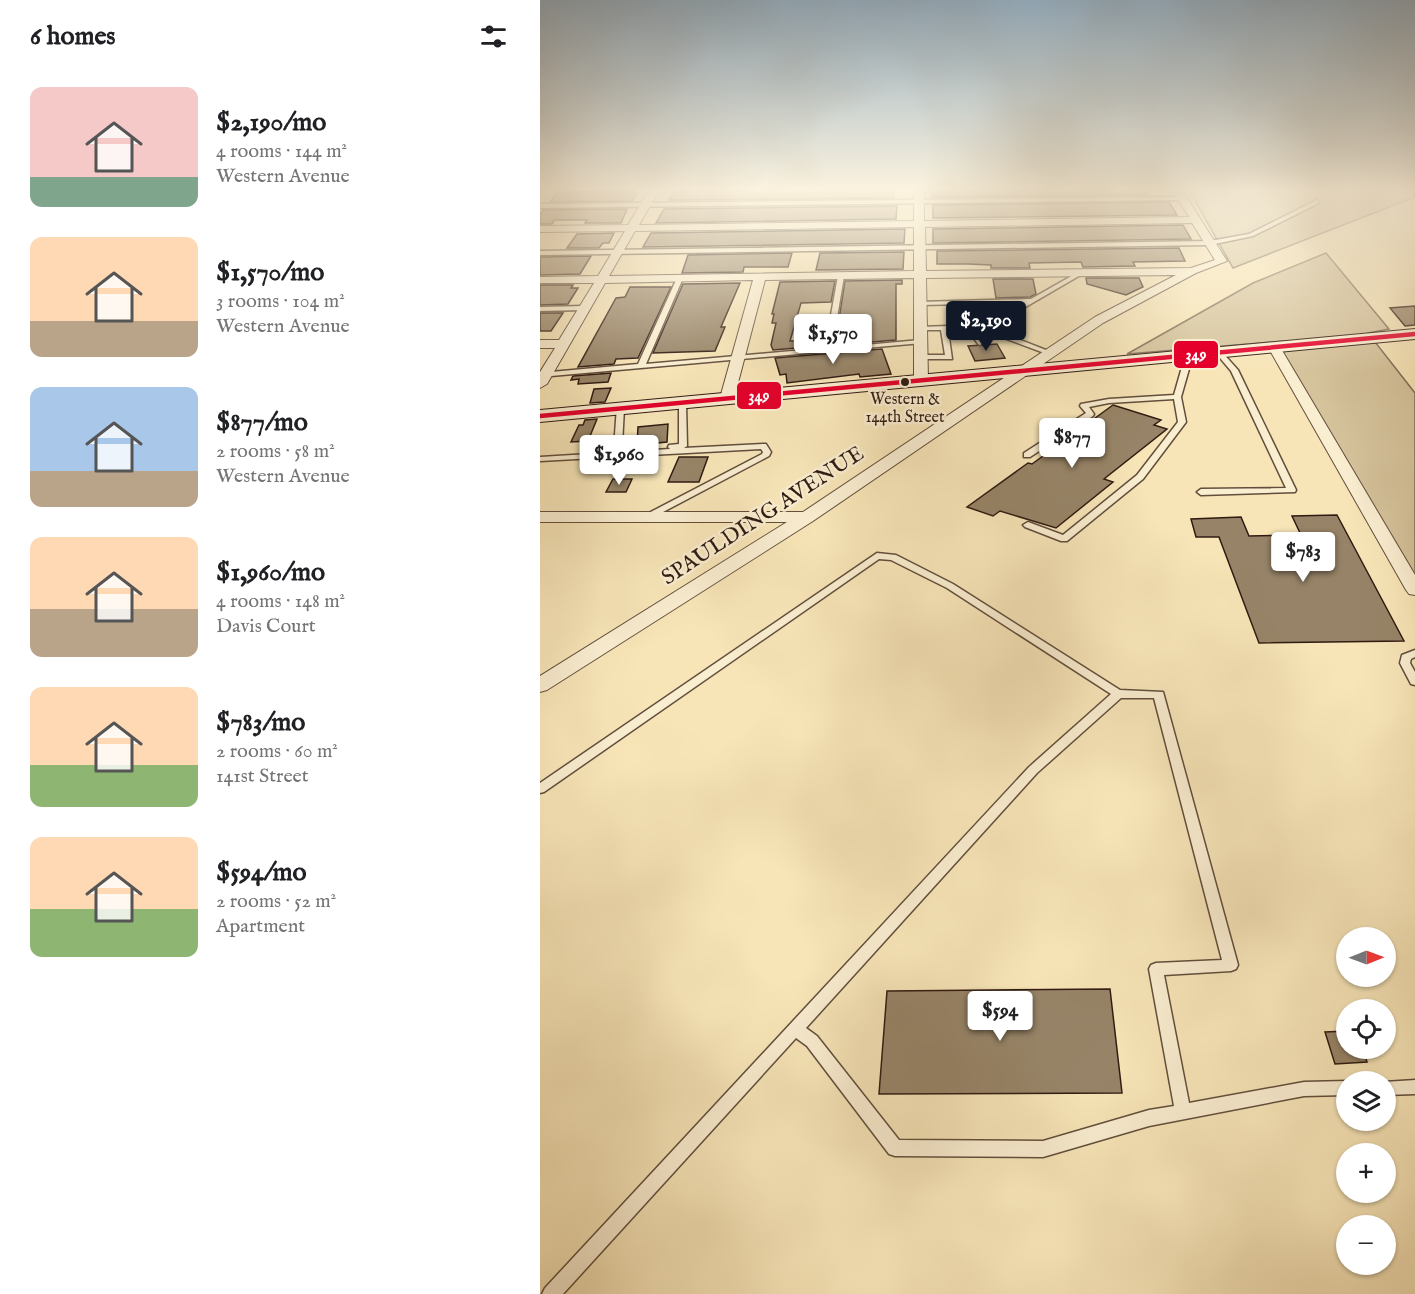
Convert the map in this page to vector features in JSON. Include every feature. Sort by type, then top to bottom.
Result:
[{"type":"main road","points":[[540,416],[1415,334]]},
{"type":"street","points":[[919,250],[921,380]]},
{"type":"street","points":[[540,280],[1192,271],[1221,261],[1215,250]]},
{"type":"street","points":[[542,378],[618,252]]},
{"type":"street","name":"SPAULDING AVENUE","points":[[540,685],[807,517],[1099,320],[1192,271]]},
{"type":"street","points":[[727,398],[760,277]]},
{"type":"street","points":[[540,344],[564,344]]},
{"type":"street","points":[[1274,347],[1415,590]]},
{"type":"street","points":[[540,517],[807,517]]},
{"type":"lane","points":[[540,253],[715,250]]},
{"type":"lane","points":[[920,328],[981,327],[1003,318],[1082,272]]},
{"type":"lane","points":[[828,350],[841,276]]},
{"type":"lane","points":[[641,366],[680,278]]},
{"type":"lane","points":[[920,303],[1032,302]]},
{"type":"lane","points":[[540,309],[584,308]]},
{"type":"lane","points":[[981,327],[1049,353]]},
{"type":"lane","points":[[921,357],[949,357],[944,328]]},
{"type":"lane","points":[[970,328],[980,343]]},
{"type":"lane","points":[[542,378],[641,366],[920,342]]},
{"type":"lane","points":[[1202,492],[1292,490],[1234,370],[1219,352]]},
{"type":"lane","points":[[1028,525],[1064,539],[1140,477],[1182,422],[1177,397],[1189,355]]},
{"type":"lane","points":[[1027,455],[1090,414],[1084,406],[1108,401],[1177,397]]},
{"type":"lane","points":[[620,408],[618,448],[682,446],[682,402]]},
{"type":"lane","points":[[540,459],[764,446],[765,456],[646,518]]},
{"type":"lane","points":[[540,789],[877,556],[893,557],[950,586],[1118,694],[1159,694],[1231,965],[1156,969],[1183,1111]]},
{"type":"lane","points":[[1415,653],[1406,657],[1405,663],[1415,682]]},
{"type":"lane","points":[[551,1294],[1033,770],[1118,694]]},
{"type":"lane","points":[[796,1029],[812,1041],[895,1148],[1043,1149],[1149,1118],[1304,1089],[1336,1088]]},
{"type":"lane","points":[[1396,1088],[1415,1087]]},
{"type":"shaded area","points":[[1223,250],[1278,250],[1233,268]]},
{"type":"shaded area","points":[[1326,253],[1389,329],[1368,333],[1415,393],[1415,590],[1274,347],[1284,341],[1127,354],[1253,283]]},
{"type":"building","points":[[1180,250],[1185,261],[1133,262],[1135,266],[1083,267],[1081,262],[1029,263],[1030,268],[991,268],[991,265],[937,264],[937,251]]},
{"type":"building","points":[[904,252],[903,269],[816,270],[820,253]]},
{"type":"building","points":[[792,253],[788,267],[744,267],[743,272],[682,273],[688,255]]},
{"type":"building","points":[[591,256],[580,274],[540,275],[540,257]]},
{"type":"building","points":[[1086,278],[1139,278],[1143,287],[1126,295],[1087,284]]},
{"type":"building","points":[[993,279],[1033,279],[1036,294],[1030,297],[996,298]]},
{"type":"building","points":[[902,280],[902,284],[896,284],[896,340],[835,345],[845,281]]},
{"type":"building","points":[[835,281],[831,302],[801,303],[790,341],[798,341],[797,348],[773,350],[771,345],[776,323],[772,323],[774,314],[772,314],[780,282]]},
{"type":"building","points":[[740,283],[721,327],[725,327],[715,351],[653,353],[683,284]]},
{"type":"building","points":[[540,285],[573,285],[571,288],[578,288],[568,304],[540,305]]},
{"type":"building","points":[[630,287],[671,287],[638,358],[616,359],[614,364],[578,367],[616,298],[625,297]]},
{"type":"building","points":[[1415,306],[1415,325],[1405,326],[1390,308]]},
{"type":"building","points":[[540,313],[563,313],[551,331],[540,331]]},
{"type":"building","points":[[997,344],[1005,358],[975,361],[968,346]]},
{"type":"building","points":[[882,349],[891,374],[860,377],[859,374],[787,383],[786,374],[780,375],[775,358]]},
{"type":"building","points":[[611,373],[608,382],[578,384],[579,379],[571,380],[573,376]]},
{"type":"building","points":[[611,388],[605,402],[590,403],[594,389]]},
{"type":"building","points":[[1113,405],[1161,420],[1154,425],[1167,429],[1104,479],[1113,482],[1056,528],[1000,511],[993,516],[967,507],[1028,463],[1032,464]]},
{"type":"building","points":[[597,419],[588,441],[571,442],[579,425],[583,425],[585,420]]},
{"type":"building","points":[[668,424],[667,442],[637,445],[638,427]]},
{"type":"building","points":[[679,457],[708,457],[699,482],[668,482]]},
{"type":"building","points":[[613,479],[632,479],[626,492],[606,492]]},
{"type":"building","points":[[1337,515],[1404,641],[1259,643],[1219,537],[1196,537],[1191,519],[1241,517],[1249,536],[1301,535],[1292,516]]},
{"type":"building","points":[[1110,989],[1122,1093],[879,1094],[887,991]]},
{"type":"building","points":[[1325,1032],[1336,1032],[1336,1059],[1366,1059],[1367,1062],[1335,1064]]},
{"type":"transit line","name":"349","points":[[540,416],[1415,334]]},
{"type":"place","name":"Western & 144th Street","points":[[905,382]]}]
